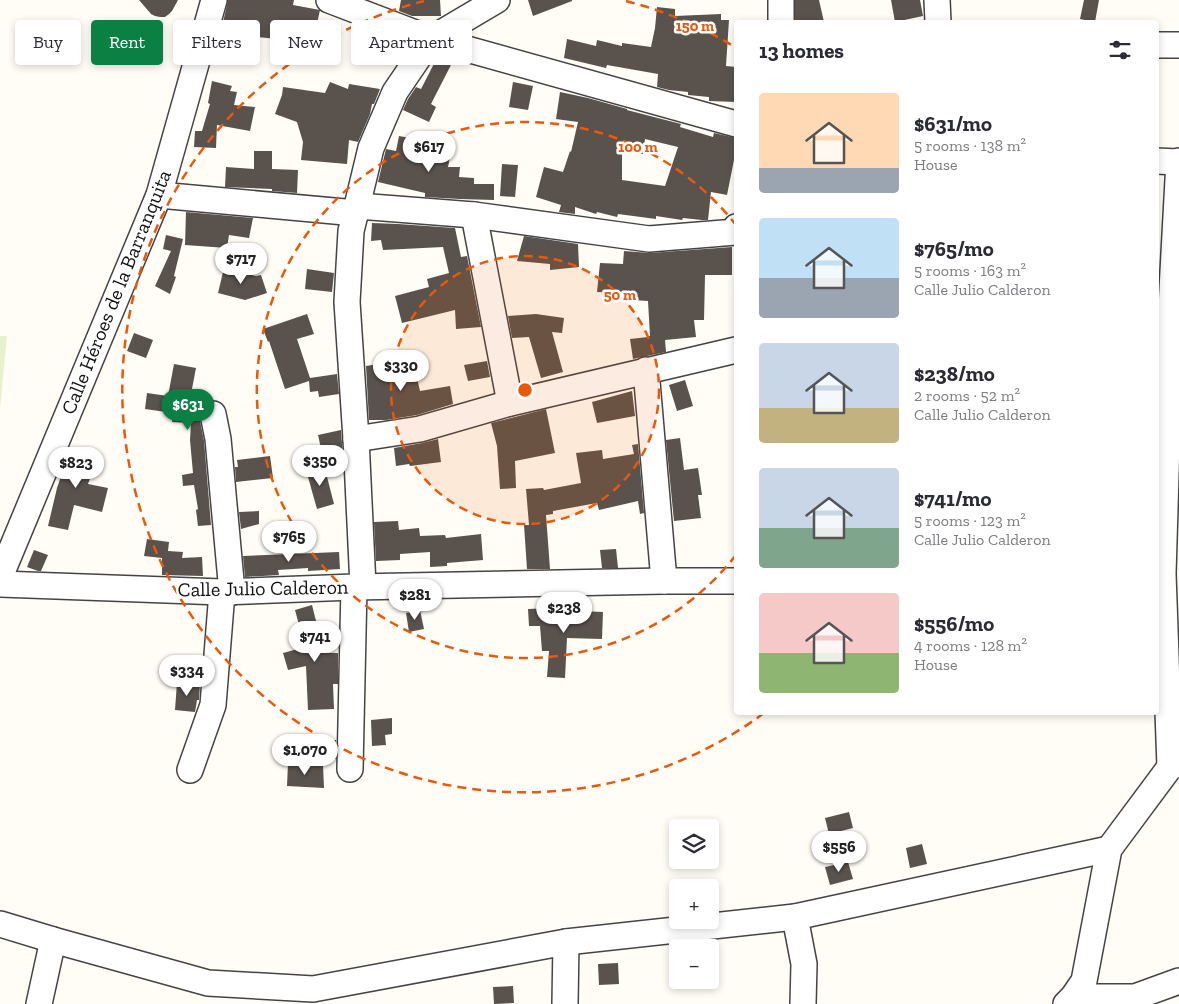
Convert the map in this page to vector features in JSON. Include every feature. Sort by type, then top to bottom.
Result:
[{"type":"street","name":"Calle Héroes de la Barranquita","points":[[0,577],[158,195],[214,0]]},
{"type":"street","points":[[328,0],[381,20]]},
{"type":"street","points":[[463,20],[497,0]]},
{"type":"street","points":[[781,0],[781,20]]},
{"type":"street","points":[[937,0],[938,20]]},
{"type":"street","points":[[1159,44],[1179,45]]},
{"type":"street","points":[[472,50],[734,123]]},
{"type":"street","points":[[350,769],[359,586],[356,439],[347,302],[351,231],[371,148],[395,92],[413,65]]},
{"type":"street","points":[[1063,1002],[1084,981],[1108,849],[1174,765],[1160,574],[1169,317],[1179,162],[1159,161]]},
{"type":"street","points":[[158,195],[357,210],[474,216],[649,239],[734,232]]},
{"type":"street","points":[[474,216],[510,403]]},
{"type":"street","points":[[356,439],[420,429],[510,403],[734,350]]},
{"type":"street","points":[[646,370],[664,581]]},
{"type":"street","points":[[190,770],[212,705],[227,592],[218,439],[213,414]]},
{"type":"street","name":"Calle Julio Calderon","points":[[0,584],[227,592],[359,586],[734,581]]},
{"type":"street","points":[[0,924],[208,983],[313,989],[566,942],[795,917],[1108,849]]},
{"type":"street","points":[[795,917],[804,964],[803,1004]]},
{"type":"street","points":[[39,1004],[53,940]]},
{"type":"street","points":[[565,1004],[566,942]]},
{"type":"street","points":[[1063,1002],[1135,997],[1179,982]]},
{"type":"green space","points":[[0,336],[7,336],[0,409]]},
{"type":"building","points":[[139,0],[178,0],[169,14],[165,17],[160,17],[151,14]]},
{"type":"building","points":[[228,0],[294,0],[293,5],[320,10],[318,20],[270,20],[270,38],[260,37],[260,20],[224,20]]},
{"type":"building","points":[[401,0],[440,0],[441,16],[412,16],[399,11]]},
{"type":"building","points":[[528,0],[572,0],[572,1],[533,16]]},
{"type":"building","points":[[795,0],[819,0],[824,20],[795,20]]},
{"type":"building","points":[[891,0],[920,0],[923,16],[895,20]]},
{"type":"building","points":[[1084,0],[1099,0],[1095,20],[1080,19]]},
{"type":"building","points":[[657,7],[675,9],[675,16],[721,14],[721,20],[729,20],[726,66],[734,67],[734,102],[709,101],[709,97],[688,95],[688,92],[657,87],[658,74],[607,65],[606,68],[564,58],[567,39],[596,46],[597,40],[622,46],[622,43],[651,47]]},
{"type":"building","points":[[433,65],[451,65],[431,104],[436,107],[429,122],[403,110],[416,87],[421,89]]},
{"type":"building","points":[[212,81],[232,86],[230,91],[237,92],[234,105],[255,107],[250,131],[217,125],[216,148],[194,147],[195,131],[202,131],[210,104],[208,103]]},
{"type":"building","points":[[330,82],[348,89],[349,84],[380,89],[374,104],[372,104],[370,114],[358,142],[349,140],[347,164],[301,160],[303,142],[297,122],[275,114],[283,87],[325,93]]},
{"type":"building","points":[[513,82],[533,86],[528,110],[509,107]]},
{"type":"building","points":[[560,92],[681,124],[680,127],[713,137],[714,133],[734,138],[734,160],[727,195],[711,192],[708,220],[683,218],[682,220],[656,216],[656,219],[618,214],[617,217],[597,212],[596,214],[575,207],[575,214],[559,212],[561,205],[536,197],[544,167],[563,172],[571,152],[578,122],[556,119]],"holes":[[[645,139],[678,147],[665,186],[622,180],[622,151],[643,154]]]},
{"type":"building","points":[[399,136],[421,140],[418,145],[451,152],[448,167],[460,167],[459,177],[474,178],[474,184],[494,184],[494,200],[425,197],[425,193],[378,182],[386,149],[396,151]]},
{"type":"building","points":[[254,151],[272,151],[272,169],[298,170],[297,193],[272,191],[272,189],[225,187],[226,167],[254,169]]},
{"type":"building","points":[[502,164],[518,165],[515,197],[500,196]]},
{"type":"building","points":[[186,212],[253,218],[249,238],[229,235],[227,248],[185,245]]},
{"type":"building","points":[[372,223],[455,228],[461,257],[467,256],[481,327],[456,329],[455,310],[402,323],[395,296],[429,287],[427,279],[449,273],[443,247],[383,250],[381,240],[371,241]]},
{"type":"building","points":[[166,235],[183,239],[174,276],[176,277],[170,294],[155,286],[171,251],[163,249]]},
{"type":"building","points":[[524,236],[578,244],[579,267],[550,270],[550,264],[517,261]]},
{"type":"building","points":[[732,247],[732,275],[705,275],[704,320],[694,320],[696,337],[665,340],[666,352],[633,359],[630,339],[650,336],[648,301],[617,299],[618,293],[597,292],[600,263],[623,264],[624,251],[650,253]]},
{"type":"building","points":[[224,268],[256,276],[261,275],[267,293],[245,300],[218,293]]},
{"type":"building","points":[[307,269],[334,273],[332,292],[305,289]]},
{"type":"building","points":[[307,314],[314,334],[297,339],[310,378],[337,374],[339,394],[319,397],[318,391],[310,392],[309,381],[285,389],[269,341],[263,329]]},
{"type":"building","points":[[536,314],[564,318],[562,333],[552,332],[563,372],[541,378],[529,337],[512,338],[508,316]]},
{"type":"building","points":[[134,333],[153,340],[146,358],[127,351]]},
{"type":"building","points":[[413,359],[415,378],[417,378],[420,391],[450,386],[453,404],[417,415],[386,420],[369,420],[366,366]]},
{"type":"building","points":[[487,361],[490,377],[468,381],[464,365]]},
{"type":"building","points":[[174,364],[196,368],[191,394],[195,394],[195,397],[208,398],[208,401],[200,409],[199,416],[204,441],[211,525],[198,526],[196,510],[198,509],[194,485],[183,486],[182,475],[193,473],[190,440],[191,423],[172,422],[173,413],[145,409],[147,393],[168,396]]},
{"type":"building","points":[[685,380],[693,406],[677,411],[669,385]]},
{"type":"building","points":[[632,391],[635,416],[597,423],[592,402]]},
{"type":"building","points":[[546,409],[555,453],[515,461],[516,488],[500,489],[497,446],[491,423]]},
{"type":"building","points":[[341,430],[343,458],[324,462],[318,435]]},
{"type":"building","points":[[680,438],[684,470],[698,468],[702,495],[698,495],[701,518],[674,521],[666,440]]},
{"type":"building","points":[[438,439],[441,462],[396,466],[394,448]]},
{"type":"building","points":[[638,444],[644,513],[640,514],[638,501],[599,510],[597,503],[553,511],[553,514],[546,515],[550,569],[527,569],[524,525],[529,525],[526,489],[543,488],[544,490],[581,483],[576,453],[602,450],[603,459],[634,454],[632,445]]},
{"type":"building","points":[[71,447],[98,456],[88,484],[108,488],[102,512],[74,505],[68,530],[48,526],[57,488]]},
{"type":"building","points":[[270,456],[273,478],[236,482],[235,467],[238,467],[237,460]]},
{"type":"building","points":[[324,465],[334,504],[317,509],[306,470]]},
{"type":"building","points":[[259,511],[259,524],[241,529],[239,512]]},
{"type":"building","points":[[398,521],[399,530],[419,528],[420,536],[445,535],[446,538],[481,534],[483,560],[447,563],[447,566],[430,567],[430,552],[400,554],[400,560],[376,561],[374,522]]},
{"type":"building","points":[[147,539],[169,542],[168,551],[183,552],[182,558],[202,557],[203,576],[162,575],[162,558],[144,556]]},
{"type":"building","points":[[616,549],[618,568],[602,568],[600,550]]},
{"type":"building","points":[[34,550],[48,555],[41,571],[27,567]]},
{"type":"building","points":[[339,552],[340,569],[308,571],[308,568],[278,570],[279,575],[245,577],[243,556]]},
{"type":"building","points":[[312,605],[324,653],[338,653],[338,684],[333,684],[334,709],[308,710],[306,666],[288,670],[283,653],[305,647],[295,610]]},
{"type":"building","points":[[552,608],[552,617],[580,615],[580,611],[603,612],[602,639],[567,638],[565,678],[547,677],[549,651],[542,651],[540,626],[529,626],[528,609]]},
{"type":"building","points":[[420,610],[424,629],[409,632],[406,613]]},
{"type":"building","points":[[177,682],[200,684],[199,700],[197,700],[195,712],[175,710]]},
{"type":"building","points":[[392,718],[392,734],[385,735],[386,745],[372,746],[371,720]]},
{"type":"building","points":[[336,740],[336,759],[313,760],[312,741]]},
{"type":"building","points":[[288,763],[323,765],[324,788],[287,786]]},
{"type":"building","points":[[849,812],[853,828],[829,834],[825,818]]},
{"type":"building","points":[[922,844],[927,864],[910,868],[906,848]]},
{"type":"building","points":[[848,862],[853,879],[830,885],[825,867]]},
{"type":"building","points":[[618,963],[619,984],[599,985],[598,964]]},
{"type":"building","points":[[513,986],[514,1003],[494,1004],[493,987]]}]
